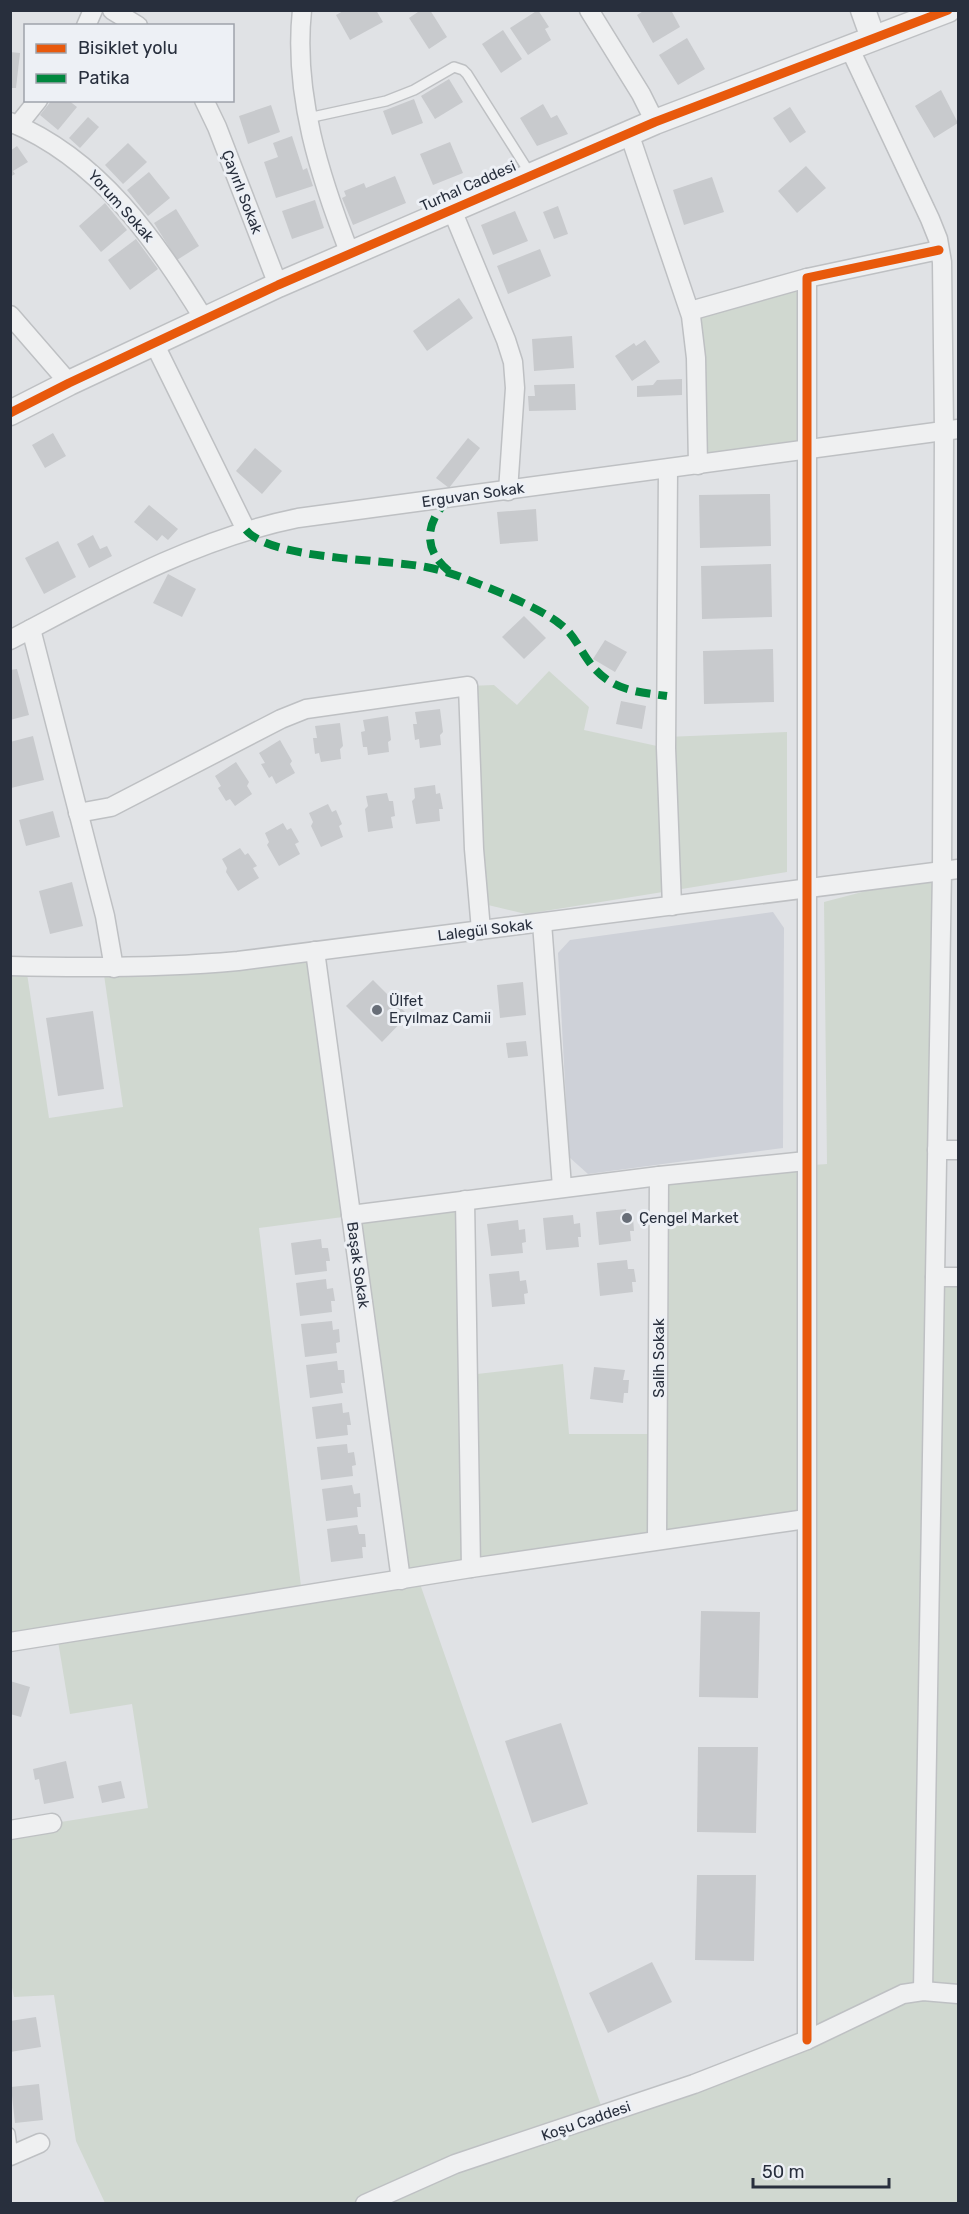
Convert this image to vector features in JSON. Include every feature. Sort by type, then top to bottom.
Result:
[{"type":"street","points":[[87,24],[93,10]]},
{"type":"street","points":[[112,10],[135,24]]},
{"type":"street","points":[[302,10],[302,69],[308,118],[328,198],[350,254]]},
{"type":"street","points":[[589,10],[641,94],[655,122]]},
{"type":"street","points":[[863,10],[873,38]]},
{"type":"street","name":"Turhal Caddesi","points":[[10,413],[278,285],[531,175],[655,122],[948,10]]},
{"type":"street","points":[[849,47],[930,219],[939,250],[951,430],[950,870],[937,1150],[923,1991]]},
{"type":"street","points":[[14,123],[36,102]]},
{"type":"street","name":"Çayırlı Sokak","points":[[205,102],[217,127],[278,285]]},
{"type":"street","name":"Yorum Sokak","points":[[14,123],[50,141],[106,186],[147,233],[173,268],[204,319]]},
{"type":"street","points":[[629,133],[690,311],[696,358],[698,465]]},
{"type":"street","points":[[452,210],[513,362],[515,388],[508,491]]},
{"type":"street","points":[[690,311],[807,278],[939,250]]},
{"type":"street","points":[[807,278],[807,2040]]},
{"type":"street","points":[[10,315],[69,383]]},
{"type":"street","points":[[154,343],[246,530]]},
{"type":"street","name":"Erguvan Sokak","points":[[10,640],[155,566],[213,541],[246,530],[298,518],[668,470],[951,430]]},
{"type":"street","points":[[668,470],[666,748],[672,906]]},
{"type":"street","points":[[31,629],[105,916],[114,968]]},
{"type":"street","points":[[78,813],[111,807],[281,718],[306,709],[468,686],[474,849],[481,930]]},
{"type":"street","name":"Lalegül Sokak","points":[[10,966],[114,968],[176,966],[542,923],[950,870]]},
{"type":"street","points":[[542,923],[562,1188]]},
{"type":"street","name":"Başak Sokak","points":[[315,951],[401,1580]]},
{"type":"street","points":[[937,1150],[958,1150]]},
{"type":"street","points":[[351,1215],[659,1176],[806,1161]]},
{"type":"street","name":"Salih Sokak","points":[[657,1540],[659,1176]]},
{"type":"street","points":[[465,1200],[471,1568]]},
{"type":"street","points":[[935,1277],[958,1277]]},
{"type":"street","points":[[10,1642],[471,1568],[806,1519]]},
{"type":"street","points":[[10,1830],[52,1824]]},
{"type":"street","name":"Koşu Caddesi","points":[[365,2204],[455,2164],[694,2084],[807,2040],[903,1994],[923,1991],[958,1994]]},
{"type":"street","points":[[12,2156],[40,2143]]},
{"type":"lane","points":[[308,118],[386,101],[414,90],[454,67],[459,68],[467,74],[531,175]]},
{"type":"lane","points":[[10,2133],[12,2156]]},
{"type":"shaded area","points":[[807,278],[807,450],[698,465],[690,311]]},
{"type":"shaded area","points":[[549,671],[589,707],[584,730],[666,748],[666,737],[787,732],[787,872],[526,914],[488,905],[474,849],[468,686],[494,685],[517,705]]},
{"type":"shaded area","points":[[942,871],[935,1277],[958,1277],[958,2203],[105,2203],[76,2141],[54,1995],[14,1997],[10,1978],[11,1830],[148,1808],[132,1704],[70,1714],[57,1635],[11,1642],[11,966],[26,967],[49,1118],[123,1107],[103,968],[315,951],[339,1197],[351,1215],[659,1176],[827,1164],[824,902]],"holes":[[[660,1186],[659,1434],[569,1434],[563,1364],[477,1374],[471,1210]],[[343,1217],[400,1580],[302,1595],[259,1228]],[[806,1520],[807,2039],[604,2114],[418,1578]]]},
{"type":"shaded area","points":[[773,912],[784,928],[783,1148],[588,1174],[569,1157],[558,953],[570,940]]},
{"type":"building","points":[[345,10],[376,10],[383,22],[350,40],[336,15]]},
{"type":"building","points":[[421,10],[430,10],[447,37],[429,49],[409,18]]},
{"type":"building","points":[[538,10],[549,27],[545,29],[551,40],[528,55],[510,28]]},
{"type":"building","points":[[645,10],[671,10],[680,27],[653,43],[637,15]]},
{"type":"building","points":[[503,30],[522,59],[501,73],[482,44]]},
{"type":"building","points":[[687,38],[705,69],[678,85],[659,55]]},
{"type":"building","points":[[10,52],[20,53],[16,88],[10,88]]},
{"type":"building","points":[[449,79],[463,102],[435,119],[421,96]]},
{"type":"building","points":[[941,90],[958,123],[934,138],[915,106]]},
{"type":"building","points":[[414,99],[423,123],[392,135],[383,111]]},
{"type":"building","points":[[50,102],[71,102],[77,107],[58,130],[40,115]]},
{"type":"building","points":[[543,104],[551,118],[557,115],[568,134],[537,146],[520,118]]},
{"type":"building","points":[[271,105],[280,132],[248,144],[239,116]]},
{"type":"building","points":[[790,107],[806,132],[790,143],[773,118]]},
{"type":"building","points":[[88,117],[99,127],[80,148],[69,138]]},
{"type":"building","points":[[292,136],[303,170],[307,168],[313,186],[276,198],[264,162],[278,157],[273,143]]},
{"type":"building","points":[[450,142],[463,173],[433,185],[420,154]]},
{"type":"building","points":[[128,143],[147,162],[123,184],[105,165]]},
{"type":"building","points":[[17,146],[28,162],[13,171],[15,174],[10,177],[10,151]]},
{"type":"building","points":[[806,166],[826,188],[797,213],[778,191]]},
{"type":"building","points":[[149,172],[170,198],[148,216],[127,190]]},
{"type":"building","points":[[395,176],[406,203],[353,225],[342,198],[346,196],[344,191],[364,183],[366,188]]},
{"type":"building","points":[[712,177],[724,212],[684,225],[673,190]]},
{"type":"building","points":[[315,200],[324,228],[292,239],[282,211]]},
{"type":"building","points":[[105,203],[127,230],[101,252],[79,226]]},
{"type":"building","points":[[558,206],[568,234],[554,239],[543,212]]},
{"type":"building","points":[[176,209],[199,246],[177,260],[154,223]]},
{"type":"building","points":[[515,211],[528,241],[493,255],[481,225]]},
{"type":"building","points":[[136,239],[158,269],[130,290],[108,260]]},
{"type":"building","points":[[540,249],[551,276],[508,294],[497,266]]},
{"type":"building","points":[[459,298],[473,318],[427,351],[413,331]]},
{"type":"building","points":[[572,336],[574,368],[534,371],[532,339]]},
{"type":"building","points":[[645,340],[660,362],[632,381],[615,356],[634,343],[636,346]]},
{"type":"building","points":[[682,379],[682,395],[637,397],[637,386],[653,385],[657,380]]},
{"type":"building","points":[[575,384],[576,410],[529,411],[528,396],[535,396],[534,385]]},
{"type":"building","points":[[53,433],[66,456],[45,468],[32,445]]},
{"type":"building","points":[[468,438],[480,448],[449,488],[436,478]]},
{"type":"building","points":[[255,448],[282,471],[262,494],[236,471]]},
{"type":"building","points":[[770,494],[771,546],[700,548],[699,495]]},
{"type":"building","points":[[149,505],[178,529],[168,540],[162,535],[157,541],[134,522]]},
{"type":"building","points":[[536,509],[538,541],[500,544],[497,512]]},
{"type":"building","points":[[93,535],[100,549],[107,546],[112,556],[89,568],[77,544]]},
{"type":"building","points":[[58,541],[76,577],[44,594],[25,558]]},
{"type":"building","points":[[771,564],[772,617],[702,619],[701,566]]},
{"type":"building","points":[[168,574],[196,589],[182,617],[153,603]]},
{"type":"building","points":[[524,616],[546,638],[524,659],[502,637]]},
{"type":"building","points":[[605,640],[627,652],[615,672],[593,659]]},
{"type":"building","points":[[773,649],[774,702],[704,704],[703,651]]},
{"type":"building","points":[[17,669],[29,715],[10,720],[10,670]]},
{"type":"building","points":[[621,701],[646,706],[642,729],[616,724]]},
{"type":"building","points":[[440,709],[443,732],[440,735],[441,745],[420,748],[419,739],[415,740],[413,724],[417,724],[415,712]]},
{"type":"building","points":[[388,716],[391,740],[388,742],[389,752],[368,755],[367,747],[363,747],[361,732],[365,731],[363,720]]},
{"type":"building","points":[[340,723],[343,746],[340,749],[341,759],[321,762],[319,753],[315,754],[313,738],[317,738],[315,726]]},
{"type":"building","points":[[33,736],[44,780],[11,788],[10,742]]},
{"type":"building","points":[[280,740],[292,761],[290,764],[295,773],[276,784],[272,776],[269,778],[261,764],[265,763],[259,753]]},
{"type":"building","points":[[236,762],[249,782],[247,786],[252,794],[235,806],[230,799],[226,801],[218,788],[221,786],[215,776]]},
{"type":"building","points":[[435,785],[436,794],[440,793],[443,809],[439,809],[440,821],[416,824],[412,801],[415,798],[414,788]]},
{"type":"building","points":[[387,793],[389,801],[393,801],[395,816],[391,817],[393,828],[368,832],[366,796]]},
{"type":"building","points":[[328,804],[332,812],[336,810],[342,824],[339,826],[343,837],[321,847],[311,826],[313,822],[309,813]]},
{"type":"building","points":[[53,811],[60,837],[26,846],[19,820]]},
{"type":"building","points":[[283,823],[287,830],[291,828],[299,842],[295,844],[300,854],[279,866],[267,845],[269,842],[265,833]]},
{"type":"building","points":[[240,848],[245,855],[248,853],[257,866],[253,868],[259,878],[238,891],[226,872],[227,868],[222,859]]},
{"type":"building","points":[[72,882],[83,926],[50,934],[39,891]]},
{"type":"building","name":"Ülfet Eryılmaz Camii","points":[[373,980],[408,1015],[382,1042],[346,1006]]},
{"type":"building","points":[[523,982],[526,1015],[500,1018],[497,985]]},
{"type":"building","points":[[93,1011],[104,1089],[58,1096],[46,1018]]},
{"type":"building","points":[[526,1041],[528,1056],[508,1058],[506,1043]]},
{"type":"building","points":[[626,1209],[627,1218],[633,1218],[634,1231],[630,1231],[631,1241],[599,1245],[596,1212]]},
{"type":"building","points":[[573,1215],[574,1224],[580,1223],[579,1247],[546,1250],[543,1218]]},
{"type":"building","points":[[518,1220],[519,1230],[525,1229],[526,1242],[522,1243],[523,1253],[491,1256],[487,1224]]},
{"type":"building","points":[[321,1239],[322,1248],[328,1248],[330,1261],[326,1261],[327,1271],[295,1275],[291,1243]]},
{"type":"building","points":[[627,1260],[628,1269],[634,1269],[636,1282],[632,1282],[633,1292],[600,1296],[597,1263]]},
{"type":"building","points":[[519,1271],[520,1281],[526,1280],[528,1293],[524,1294],[525,1304],[492,1307],[489,1274]]},
{"type":"building","points":[[326,1279],[327,1289],[333,1288],[335,1301],[331,1301],[332,1312],[300,1316],[296,1283]]},
{"type":"building","points":[[332,1321],[333,1330],[339,1329],[340,1342],[336,1343],[337,1353],[305,1357],[301,1324]]},
{"type":"building","points":[[337,1361],[338,1370],[344,1370],[345,1383],[341,1383],[343,1393],[310,1398],[306,1365]]},
{"type":"building","points":[[594,1367],[625,1370],[623,1380],[629,1380],[628,1393],[624,1393],[623,1403],[590,1399]]},
{"type":"building","points":[[342,1403],[343,1413],[349,1412],[351,1425],[347,1425],[348,1435],[316,1439],[312,1407]]},
{"type":"building","points":[[347,1444],[348,1453],[354,1452],[356,1465],[352,1466],[353,1476],[321,1480],[317,1447]]},
{"type":"building","points":[[352,1485],[354,1494],[360,1493],[361,1507],[357,1507],[358,1517],[326,1521],[322,1489]]},
{"type":"building","points":[[357,1525],[359,1534],[365,1534],[366,1547],[362,1547],[363,1558],[331,1562],[327,1529]]},
{"type":"building","points":[[701,1611],[760,1612],[758,1698],[699,1697]]},
{"type":"building","points":[[10,1681],[30,1687],[21,1717],[10,1714]]},
{"type":"building","points":[[561,1723],[588,1804],[532,1823],[505,1741]]},
{"type":"building","points":[[698,1747],[758,1747],[756,1833],[697,1832]]},
{"type":"building","points":[[66,1761],[74,1798],[44,1804],[39,1779],[35,1780],[33,1769]]},
{"type":"building","points":[[121,1781],[125,1798],[102,1803],[98,1786]]},
{"type":"building","points":[[697,1875],[756,1875],[754,1961],[695,1960]]},
{"type":"building","points":[[652,1962],[672,2002],[608,2033],[589,1993]]},
{"type":"building","points":[[36,2017],[41,2047],[10,2052],[10,2021]]},
{"type":"building","points":[[39,2084],[43,2120],[15,2123],[11,2087]]},
{"type":"marked path","points":[[449,499],[435,517],[430,536],[435,555],[450,572]]},
{"type":"marked path","points":[[246,530],[259,540],[303,553],[408,564],[472,581],[526,604],[560,624],[573,637],[586,658],[606,679],[634,691],[667,696]]},
{"type":"cycle path","points":[[10,413],[278,285],[655,122],[948,10]]},
{"type":"cycle path","points":[[807,2040],[807,278],[939,250]]},
{"type":"place","name":"Ülfet Eryılmaz Camii","points":[[377,1010]]},
{"type":"place","name":"Çengel Market","points":[[627,1218]]}]
